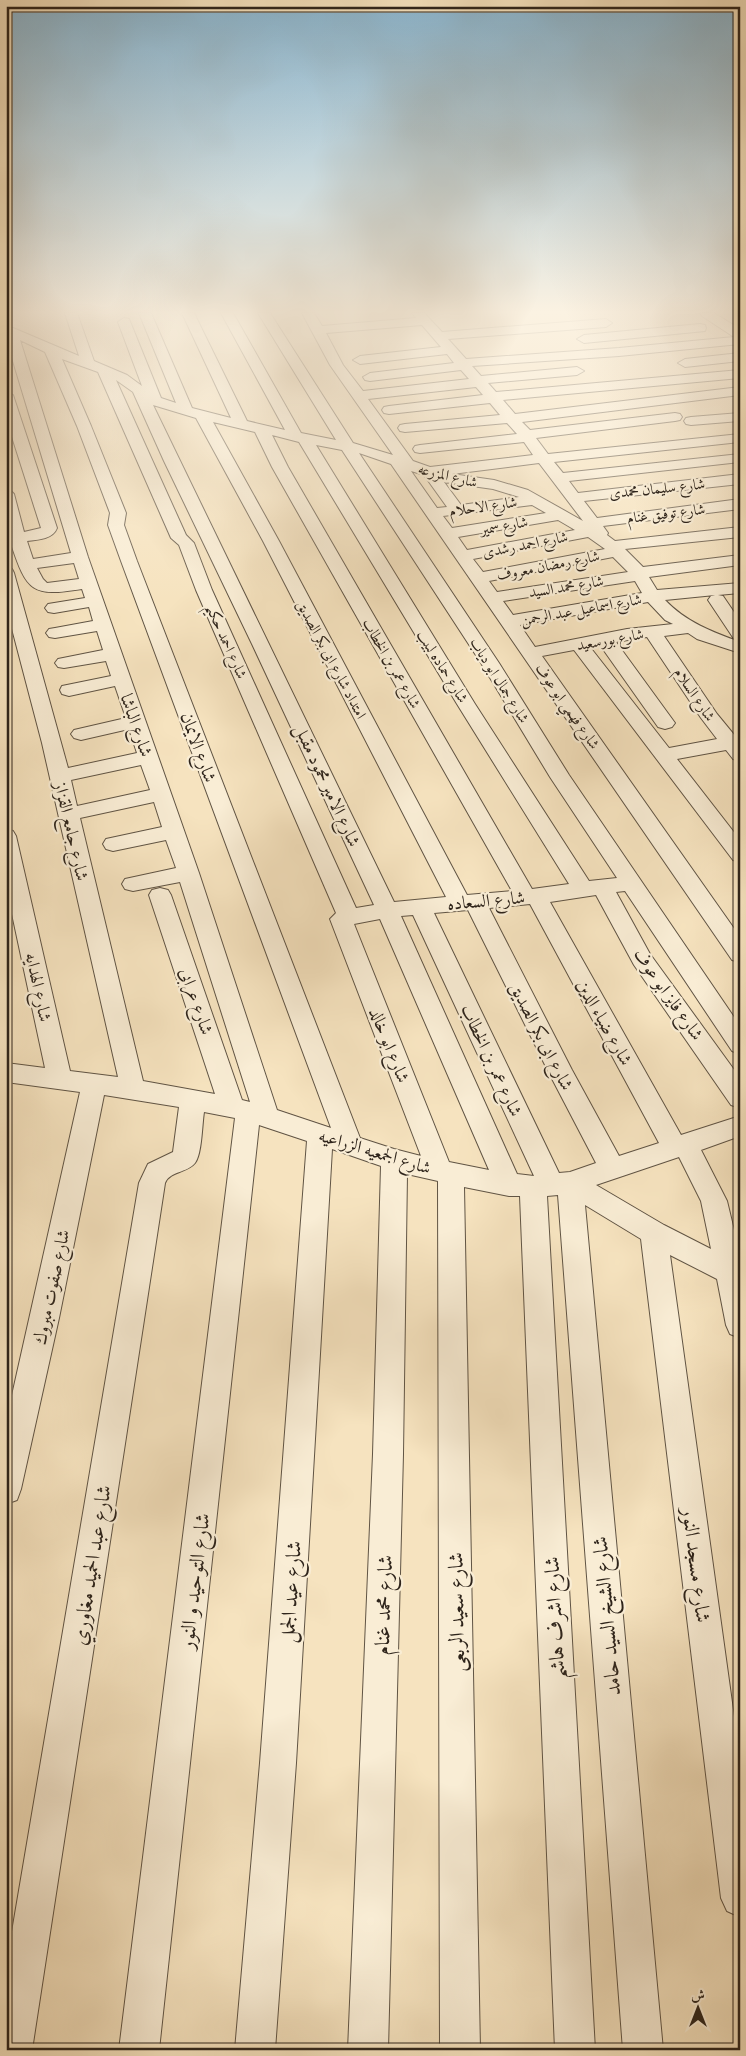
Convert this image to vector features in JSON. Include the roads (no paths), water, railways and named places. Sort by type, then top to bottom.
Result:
[{"type":"street","points":[[11,409],[49,528],[42,534],[13,539]]},
{"type":"street","name":"شارع الباشا","points":[[34,409],[80,557],[210,939],[249,1112]]},
{"type":"street","name":"شارع الايمان","points":[[77,409],[118,513],[116,524],[128,561],[350,1146]]},
{"type":"street","name":"شارع احمد حكيم","points":[[117,409],[179,538],[186,543],[204,590],[345,917]]},
{"type":"street","name":"شارع الامير محمود مقبل","points":[[152,409],[171,461],[257,635],[387,910],[541,1185]]},
{"type":"street","name":"شارع المزرعه","points":[[183,409],[242,425],[347,446],[460,481],[510,489],[547,486]]},
{"type":"street","name":"امتداد شارع ابى بكر الصديق","points":[[192,409],[271,541],[468,903]]},
{"type":"street","points":[[234,409],[242,425]]},
{"type":"street","name":"شارع حماده لبيب","points":[[284,409],[456,687],[593,889]]},
{"type":"street","name":"شارع جمال ابو دياب","points":[[324,409],[490,663],[560,776],[740,1045]]},
{"type":"street","name":"شارع فهمي ابو عوف","points":[[367,409],[432,513],[510,621],[740,954]]},
{"type":"street","points":[[389,410],[397,409]]},
{"type":"street","points":[[503,409],[545,459],[547,486],[560,515],[590,527]]},
{"type":"street","points":[[405,428],[588,409]]},
{"type":"street","points":[[725,409],[736,417]]},
{"type":"street","points":[[696,416],[736,417]]},
{"type":"street","points":[[420,449],[595,427],[633,428],[669,417],[677,433]]},
{"type":"street","points":[[595,427],[604,439]]},
{"type":"street","name":"شارع عمر بن الخطاب","points":[[261,429],[280,468],[531,896]]},
{"type":"street","points":[[564,431],[574,442]]},
{"type":"street","points":[[457,510],[429,472],[740,438]]},
{"type":"street","points":[[547,486],[740,458]]},
{"type":"street","name":"شارع سليمان محمدى","points":[[574,498],[740,480]]},
{"type":"street","points":[[547,486],[574,498],[590,527],[640,574],[652,596],[664,610],[688,628],[740,648]]},
{"type":"street","name":"شارع الاحلام","points":[[432,513],[457,510],[547,486]]},
{"type":"street","points":[[6,494],[13,539],[34,581],[39,586],[52,588],[89,583]]},
{"type":"street","name":"شارع توفيق غنام","points":[[590,527],[740,504]]},
{"type":"street","name":"شارع سمير","points":[[447,534],[560,515]]},
{"type":"street","name":"شارع احمد رشدى","points":[[462,556],[590,527]]},
{"type":"street","name":"شارع رمضان معروف","points":[[478,578],[611,546],[678,544],[740,532]]},
{"type":"street","points":[[26,564],[80,557]]},
{"type":"street","name":"شارع محمد السيد","points":[[492,598],[740,560]]},
{"type":"street","name":"شارع جامع القزاز","points":[[6,573],[60,776],[133,1089]]},
{"type":"street","name":"شارع اسماعيل عبد الرحمن","points":[[510,621],[652,596],[740,588]]},
{"type":"street","points":[[717,600],[740,635]]},
{"type":"street","points":[[54,608],[95,601]]},
{"type":"street","points":[[55,633],[103,625]]},
{"type":"street","name":"شارع بورسعيد","points":[[531,653],[604,638],[688,628]]},
{"type":"street","name":"شارع السلام","points":[[652,631],[710,718],[735,749]]},
{"type":"street","points":[[604,638],[665,723]]},
{"type":"street","points":[[579,644],[740,855]]},
{"type":"street","points":[[64,664],[113,654]]},
{"type":"street","points":[[77,695],[124,686]]},
{"type":"street","points":[[81,734],[136,722]]},
{"type":"street","points":[[664,755],[735,749]]},
{"type":"street","points":[[60,776],[148,758]]},
{"type":"street","points":[[68,814],[161,794]]},
{"type":"street","points":[[113,844],[174,832]]},
{"type":"street","name":"شارع الهدايه","points":[[6,836],[60,1079]]},
{"type":"street","points":[[133,884],[188,873]]},
{"type":"street","name":"شارع السعاده","points":[[345,917],[420,906],[468,903],[631,883]]},
{"type":"street","name":"شارع فايز ابو عوف","points":[[593,889],[740,1098]]},
{"type":"street","name":"شارع عرابى","points":[[160,895],[178,944],[249,1112]]},
{"type":"street","name":"شارع ضياء الدين","points":[[531,896],[714,1201],[735,1275],[740,1325]]},
{"type":"street","name":"شارع ابى بكر الصديق","points":[[468,903],[612,1168]]},
{"type":"street","name":"شارع عمر بن الخطاب","points":[[420,906],[541,1185]]},
{"type":"street","name":"شارع ابو خالد","points":[[345,917],[446,1172]]},
{"type":"street","points":[[178,944],[210,939]]},
{"type":"street","name":"شارع الجمعيه الزراعيه","points":[[7,1074],[60,1079],[194,1099],[249,1112],[394,1160],[446,1172],[541,1185]]},
{"type":"street","name":"شارع صفوت مبروك","points":[[6,1489],[45,1318],[94,1085]]},
{"type":"street","name":"شارع عبد الحميد مغاوري","points":[[12,2050],[153,1175],[160,1168],[178,1163],[185,1157],[194,1099]]},
{"type":"street","name":"شارع التوحيد و النور","points":[[139,2050],[249,1112]]},
{"type":"street","points":[[541,1185],[612,1168],[740,1126]]},
{"type":"street","name":"شارع عيد الجمل","points":[[255,2050],[278,1763],[320,1134]]},
{"type":"street","name":"شارع محمد غنام","points":[[368,2050],[388,1464],[394,1160]]},
{"type":"street","name":"شارع سعيد الربعى","points":[[446,1172],[460,2050]]},
{"type":"street","points":[[541,1185],[654,1233],[735,1275]]},
{"type":"street","name":"شارع اشرف هاشم","points":[[541,1185],[575,2050]]},
{"type":"street","name":"شارع الشيخ السيد حامد","points":[[541,1185],[643,2050]]},
{"type":"street","name":"شارع مسجد النور","points":[[654,1233],[740,1898]]}]
